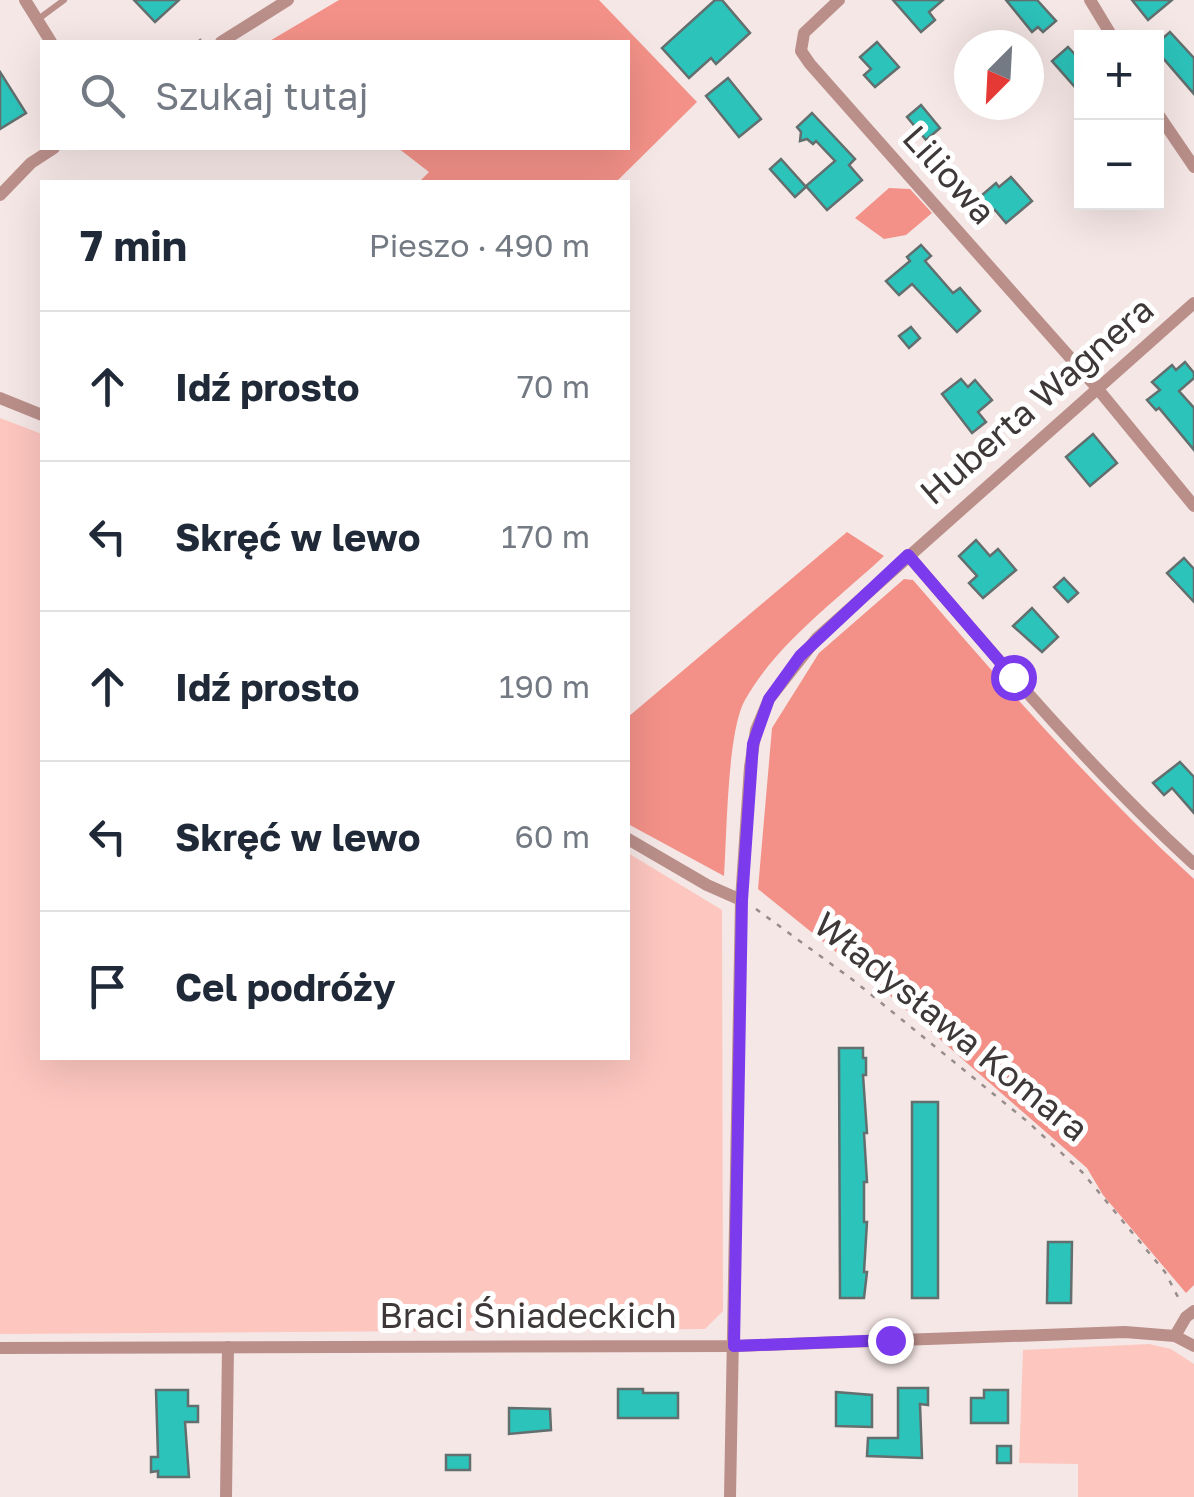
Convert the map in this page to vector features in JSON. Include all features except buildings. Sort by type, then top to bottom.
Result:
[{"type":"street","points":[[25,0],[50,40]]},
{"type":"street","points":[[224,40],[288,0]]},
{"type":"street","name":"Liliowa","points":[[839,0],[804,33],[801,50],[1097,388]]},
{"type":"street","points":[[1090,0],[1107,30]]},
{"type":"street","points":[[1162,120],[1194,167]]},
{"type":"street","points":[[0,195],[51,150]]},
{"type":"street","name":"Huberta Wagnera","points":[[730,1497],[742,900],[753,744],[769,699],[816,638],[1194,303]]},
{"type":"street","points":[[1097,388],[1194,506]]},
{"type":"street","points":[[0,398],[40,414]]},
{"type":"street","points":[[908,555],[1013,677],[1150,824],[1194,864]]},
{"type":"street","points":[[630,840],[742,900]]},
{"type":"street","points":[[1190,1314],[1175,1336],[1194,1346]]},
{"type":"street","name":"Braci Śniadeckich","points":[[0,1348],[734,1346],[1126,1332],[1175,1336]]},
{"type":"street","points":[[226,1497],[228,1346]]},
{"type":"lane","points":[[37,20],[64,0]]},
{"type":"path","name":"Władysława Komara","points":[[742,900],[854,980],[1028,1122],[1082,1172],[1165,1272],[1190,1314]]},
{"type":"shaded area","points":[[339,0],[599,0],[697,102],[618,180],[421,180],[429,172],[401,150],[630,150],[630,40],[271,40]]},
{"type":"shaded area","points":[[889,188],[910,189],[932,213],[906,235],[884,239],[855,218]]},
{"type":"shaded area","points":[[0,418],[40,433],[40,1060],[630,1060],[630,854],[722,910],[723,1311],[705,1329],[0,1334]]},
{"type":"shaded area","points":[[847,532],[884,556],[791,641],[745,700],[731,759],[724,876],[630,825],[630,715]]},
{"type":"shaded area","points":[[904,579],[913,580],[1084,771],[1194,879],[1194,1285],[1186,1293],[1103,1195],[1087,1168],[887,993],[758,889],[772,728],[819,653]]},
{"type":"shaded area","points":[[1149,1344],[1171,1349],[1194,1364],[1194,1497],[1078,1497],[1078,1464],[1019,1463],[1023,1350]]},
{"type":"route","points":[[890,1340],[734,1346],[742,900],[753,744],[769,699],[800,656],[908,555],[1013,677]]}]
